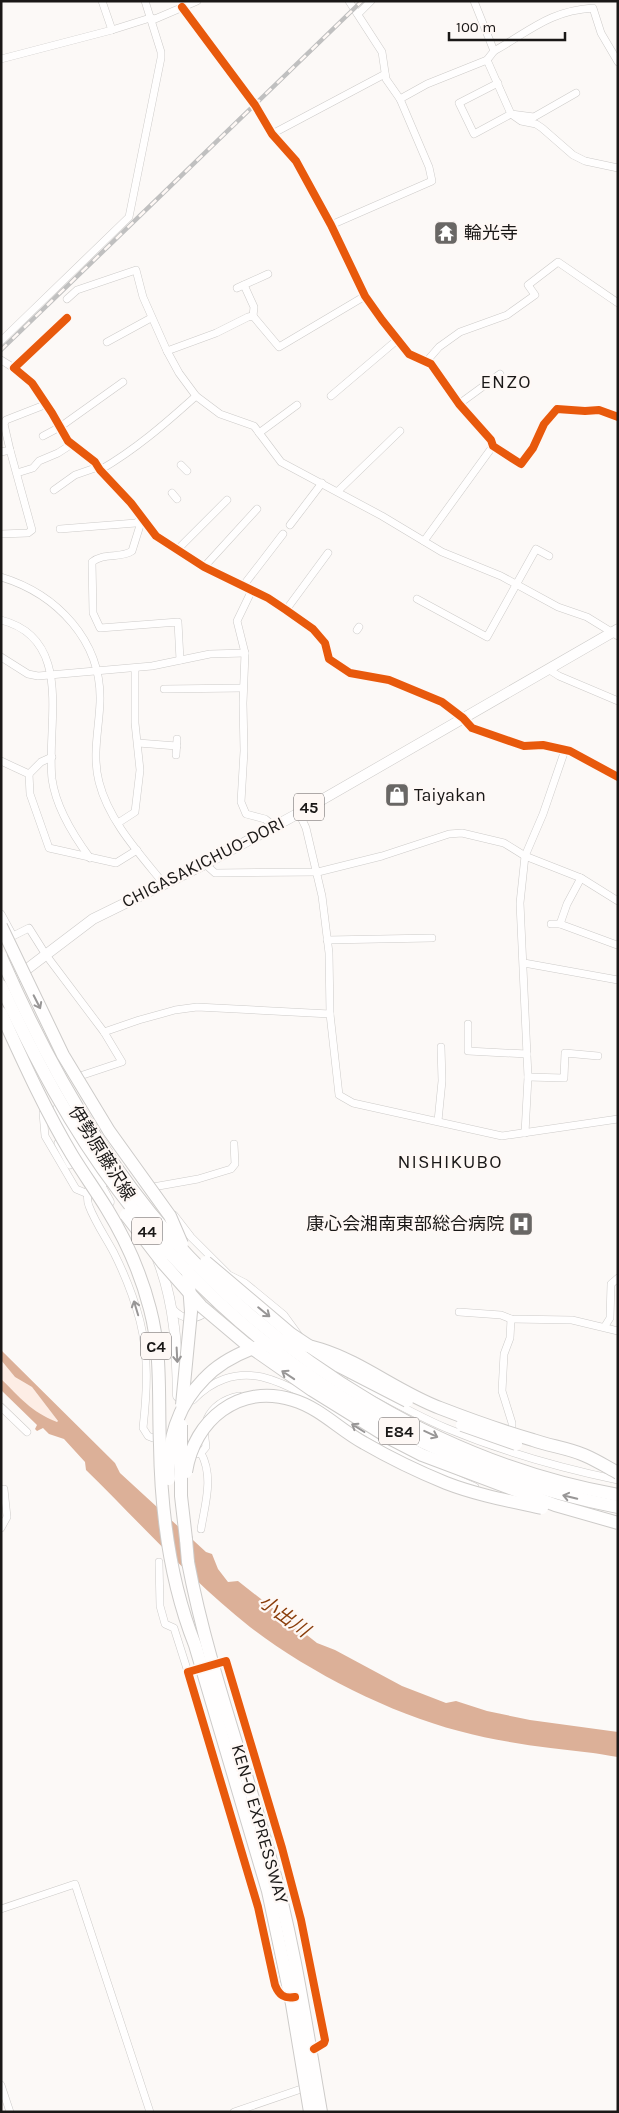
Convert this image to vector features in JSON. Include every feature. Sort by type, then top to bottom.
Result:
[{"type":"highway","name":"C4","points":[[1,926],[63,1055],[109,1131],[170,1216],[182,1246],[190,1278],[191,1312],[181,1429],[181,1496],[187,1535]]},
{"type":"highway","points":[[1,957],[51,1061],[74,1102],[111,1160],[215,1291]]},
{"type":"highway","points":[[3,985],[41,1066],[93,1154],[118,1191],[149,1230],[215,1291]]},
{"type":"highway","name":"C4","points":[[1,1013],[50,1115],[72,1154],[108,1210],[129,1250],[144,1290],[150,1311],[158,1357],[160,1464],[168,1541],[184,1613],[195,1644]]},
{"type":"highway","points":[[49,1090],[103,1181],[163,1263],[201,1306],[246,1344],[293,1378],[391,1440],[422,1455],[555,1505],[618,1524]]},
{"type":"highway","points":[[102,1150],[193,1251],[291,1334],[340,1366],[430,1413],[534,1450],[618,1473]]},
{"type":"highway","name":"E84","points":[[215,1291],[306,1358],[408,1423],[470,1452],[523,1471],[581,1488],[618,1495]]},
{"type":"highway","name":"E84","points":[[215,1291],[268,1345],[313,1378],[394,1429],[435,1449],[498,1475],[565,1496],[618,1507]]},
{"type":"highway","name":"C4","points":[[195,1644],[178,1566],[172,1525],[169,1472],[172,1438],[183,1406],[198,1385],[219,1365],[244,1352],[266,1345],[278,1344],[301,1345],[320,1349],[356,1363],[437,1407],[505,1432],[584,1455],[618,1473]]},
{"type":"highway","name":"C4","points":[[187,1535],[186,1472],[188,1459],[198,1435],[212,1418],[228,1406],[260,1396],[286,1398],[301,1403],[328,1418],[363,1443],[447,1483],[595,1521],[618,1524]]},
{"type":"highway","name":"KEN-O EXPRESSWAY","points":[[187,1535],[192,1585],[202,1628],[285,1910],[298,1968],[323,2112]]},
{"type":"highway","name":"KEN-O EXPRESSWAY","points":[[195,1644],[268,1891],[291,1995],[311,2112]]},
{"type":"main road","name":"CHIGASAKICHUO-DORI","points":[[3,985],[93,919],[205,864],[616,632]]},
{"type":"main road","name":"伊勢原藤沢線","points":[[1,964],[3,985],[23,1036],[49,1090],[132,1246],[148,1287],[158,1333],[162,1376],[167,1504],[179,1576],[273,1893],[295,1997]]},
{"type":"main road","name":"伊勢原藤沢線","points":[[3,985],[71,1102],[130,1196],[149,1234],[165,1278],[172,1308],[177,1356],[187,1535]]},
{"type":"main road","name":"44","points":[[187,1535],[210,1640],[277,1864],[297,1946],[323,2112]]},
{"type":"main road","name":"44","points":[[295,1997],[309,2086],[311,2112]]},
{"type":"street","points":[[102,1],[112,30]]},
{"type":"street","points":[[1,341],[129,217],[161,58],[161,52],[144,1]]},
{"type":"street","points":[[1,58],[112,30],[150,18],[155,19],[197,1]]},
{"type":"street","points":[[331,226],[432,181],[429,167],[400,99],[385,74],[382,52],[349,1]]},
{"type":"street","points":[[358,14],[371,1]]},
{"type":"street","points":[[474,1],[494,51]]},
{"type":"street","points":[[182,8],[255,105],[272,134],[296,161],[331,226],[365,296],[409,354],[431,364],[459,404],[491,440],[494,446],[521,464],[533,448],[544,424],[557,409],[599,410],[618,417]]},
{"type":"street","points":[[400,99],[426,84],[487,60],[494,51],[522,35],[541,21],[575,9],[593,8],[601,33],[618,62]]},
{"type":"street","points":[[487,60],[511,114],[521,121],[542,128],[573,156],[585,161],[618,168]]},
{"type":"street","points":[[272,134],[385,74]]},
{"type":"street","points":[[498,83],[459,103],[474,134],[511,114],[534,117],[576,93]]},
{"type":"street","points":[[426,362],[439,347],[460,332],[508,315],[518,308],[535,295],[528,284],[558,262],[618,303]]},
{"type":"street","points":[[67,299],[76,290],[136,270],[151,318],[179,373],[196,396],[220,414],[254,426],[281,462],[338,491],[442,552],[501,576],[558,607],[587,617],[616,632]]},
{"type":"street","points":[[253,316],[254,307],[240,286],[268,274]]},
{"type":"street","points":[[253,316],[279,346],[365,296]]},
{"type":"street","points":[[167,351],[216,333],[253,316]]},
{"type":"street","points":[[14,368],[67,318]]},
{"type":"street","points":[[107,342],[151,318]]},
{"type":"street","points":[[331,396],[397,340]]},
{"type":"street","points":[[1,360],[14,368],[32,384],[72,444],[81,450],[131,503],[156,536],[204,567],[252,590],[286,610],[313,629],[325,643],[329,659],[350,673],[389,680],[442,702],[463,718],[472,728],[499,739],[524,746],[544,745],[565,750],[618,777]]},
{"type":"street","points":[[459,404],[500,374]]},
{"type":"street","points":[[42,436],[60,427],[123,382]]},
{"type":"street","points":[[54,490],[75,475],[114,462],[163,425],[196,396]]},
{"type":"street","points":[[1,534],[28,533],[32,530],[4,424],[6,420],[47,404]]},
{"type":"street","points":[[259,432],[297,405]]},
{"type":"street","points":[[338,491],[400,431]]},
{"type":"street","points":[[17,473],[33,468],[39,461],[58,453],[72,444]]},
{"type":"street","points":[[424,541],[494,446]]},
{"type":"street","points":[[1,452],[10,450]]},
{"type":"street","points":[[290,525],[322,483]]},
{"type":"street","points":[[172,493],[178,499]]},
{"type":"street","points":[[177,550],[227,500]]},
{"type":"street","points":[[204,567],[257,509]]},
{"type":"street","points":[[60,529],[136,523],[142,519]]},
{"type":"street","points":[[142,519],[132,551],[128,554],[101,557],[92,562],[93,612],[100,628],[178,622],[180,660]]},
{"type":"street","points":[[242,586],[283,534]]},
{"type":"street","points":[[417,599],[487,637],[536,549],[549,556]]},
{"type":"street","points":[[286,610],[328,553]]},
{"type":"street","points":[[1,577],[31,589],[47,598],[63,611],[83,638],[100,686],[95,763],[102,796],[118,823],[164,884]]},
{"type":"street","points":[[252,590],[237,621],[245,653],[242,807],[249,816],[265,819],[274,826]]},
{"type":"street","points":[[1,620],[26,631],[37,642],[50,665],[52,675],[52,780],[60,805],[72,832],[90,858]]},
{"type":"street","points":[[1,657],[28,674],[38,676],[135,668],[210,654],[245,653]]},
{"type":"street","points":[[118,823],[134,812],[140,770],[135,723],[135,668]]},
{"type":"street","points":[[548,669],[618,701]]},
{"type":"street","points":[[164,689],[243,688]]},
{"type":"street","points":[[138,743],[177,743],[176,755]]},
{"type":"street","points":[[525,1133],[528,1077],[520,903],[525,856],[543,814],[565,750]]},
{"type":"street","points":[[29,774],[42,762],[52,757]]},
{"type":"street","points":[[1,761],[29,774]]},
{"type":"street","points":[[29,774],[30,794],[49,848],[116,863],[138,850]]},
{"type":"street","points":[[299,812],[306,828],[318,872],[327,940],[330,1014],[339,1095],[353,1103],[502,1136],[599,1120],[618,1119]]},
{"type":"street","points":[[205,864],[215,872],[318,872],[382,856],[449,834],[462,833],[504,844],[525,856],[581,878],[618,901]]},
{"type":"street","points":[[560,924],[567,904],[581,878]]},
{"type":"street","points":[[1,914],[13,936],[29,928],[46,955],[104,1032],[122,1062],[77,1077]]},
{"type":"street","points":[[551,924],[560,924],[617,945]]},
{"type":"street","points":[[327,940],[432,938]]},
{"type":"street","points":[[524,963],[618,980]]},
{"type":"street","points":[[104,1032],[157,1015],[197,1007],[330,1014]]},
{"type":"street","points":[[468,1024],[468,1051],[526,1054]]},
{"type":"street","points":[[5,1031],[65,1157],[70,1165],[72,1163]]},
{"type":"street","points":[[10,1042],[23,1036]]},
{"type":"street","points":[[438,1121],[442,1080],[441,1047]]},
{"type":"street","points":[[528,1077],[564,1078],[565,1053],[598,1056]]},
{"type":"street","points":[[49,1063],[65,1057],[114,1136],[191,1237],[229,1275],[245,1283],[284,1315],[293,1325],[304,1349]]},
{"type":"street","points":[[44,1114],[45,1136],[76,1189],[88,1194]]},
{"type":"street","points":[[153,1187],[198,1179],[231,1170],[235,1164],[234,1144]]},
{"type":"street","points":[[93,1173],[88,1194],[88,1205],[115,1255],[132,1294],[146,1352],[146,1393],[143,1428],[153,1438]]},
{"type":"street","points":[[605,1326],[610,1318],[611,1284],[618,1278]]},
{"type":"street","points":[[172,1308],[178,1316],[197,1318],[222,1302],[284,1349],[304,1349],[363,1386],[445,1428],[511,1452],[618,1480]]},
{"type":"street","points":[[459,1312],[501,1315],[511,1319],[572,1320],[605,1326],[618,1331]]},
{"type":"street","points":[[496,1495],[511,1452],[512,1423],[502,1390],[504,1354],[510,1338],[511,1319]]},
{"type":"street","points":[[146,1352],[162,1376]]},
{"type":"street","points":[[180,1433],[193,1401],[202,1390],[226,1378],[238,1376],[262,1377],[304,1396],[424,1464],[496,1495],[618,1524]]},
{"type":"street","points":[[342,1418],[363,1386]]},
{"type":"street","points":[[201,1529],[200,1514],[208,1488],[208,1470],[198,1453],[206,1447],[204,1430],[211,1412],[224,1401],[259,1392],[275,1391],[304,1396]]},
{"type":"street","points":[[1,1407],[27,1432]]},
{"type":"street","points":[[2,1525],[7,1517],[4,1489]]},
{"type":"street","points":[[159,1562],[160,1606],[165,1624],[174,1628],[191,1671],[258,1907],[275,1985],[278,1993],[284,1997],[295,1997]]},
{"type":"street","points":[[222,1662],[226,1661],[282,1848],[301,1920],[325,2040],[324,2043],[314,2048]]},
{"type":"street","points":[[1,1909],[75,1884],[150,2112]]},
{"type":"street","points":[[1,2085],[10,2112]]},
{"type":"street","points":[[234,2112],[309,2086]]},
{"type":"shaded area","points":[[1,1350],[115,1463],[120,1473],[206,1552],[212,1554],[218,1569],[228,1582],[238,1581],[317,1643],[335,1650],[402,1686],[446,1703],[456,1701],[487,1711],[530,1720],[618,1732],[618,1757],[509,1742],[432,1723],[377,1702],[350,1689],[272,1643],[228,1609],[166,1551],[86,1470],[85,1462],[64,1439],[49,1434],[43,1428],[37,1431],[35,1429],[37,1425],[1,1390],[1,1379],[33,1409],[48,1418],[58,1421],[32,1387],[15,1377],[1,1360]]},
{"type":"shaded area","points":[[1,1360],[15,1377],[32,1387],[58,1421],[57,1423],[33,1409],[1,1379]]},
{"type":"railway","points":[[1,350],[362,1]]},
{"type":"cycle path","points":[[182,7],[255,105],[272,134],[296,161],[331,225],[365,296],[382,320],[409,354],[431,364],[459,404],[491,440],[493,446],[521,464],[533,448],[544,424],[557,409],[599,410],[618,417]]},
{"type":"cycle path","points":[[67,318],[14,368],[32,383],[68,441],[95,462],[100,470],[131,503],[156,536],[204,567],[268,598],[313,629],[325,643],[329,659],[350,673],[389,680],[442,702],[463,718],[472,728],[524,746],[543,745],[570,751],[618,777]]},
{"type":"cycle path","points":[[295,1997],[282,1996],[275,1985],[258,1907],[188,1672],[226,1661],[282,1848],[301,1920],[325,2040],[324,2043],[314,2049]]},
{"type":"place","name":"輪光寺","points":[[446,233]]},
{"type":"place","name":"Taiyakan","points":[[397,795]]},
{"type":"place","name":"康心会湘南東部総合病院","points":[[521,1224]]},
{"type":"district","name":"ENZO","points":[[506,382]]},
{"type":"district","name":"NISHIKUBO","points":[[450,1162]]},
{"type":"water label","name":"小出川","points":[[284,1616]]}]
